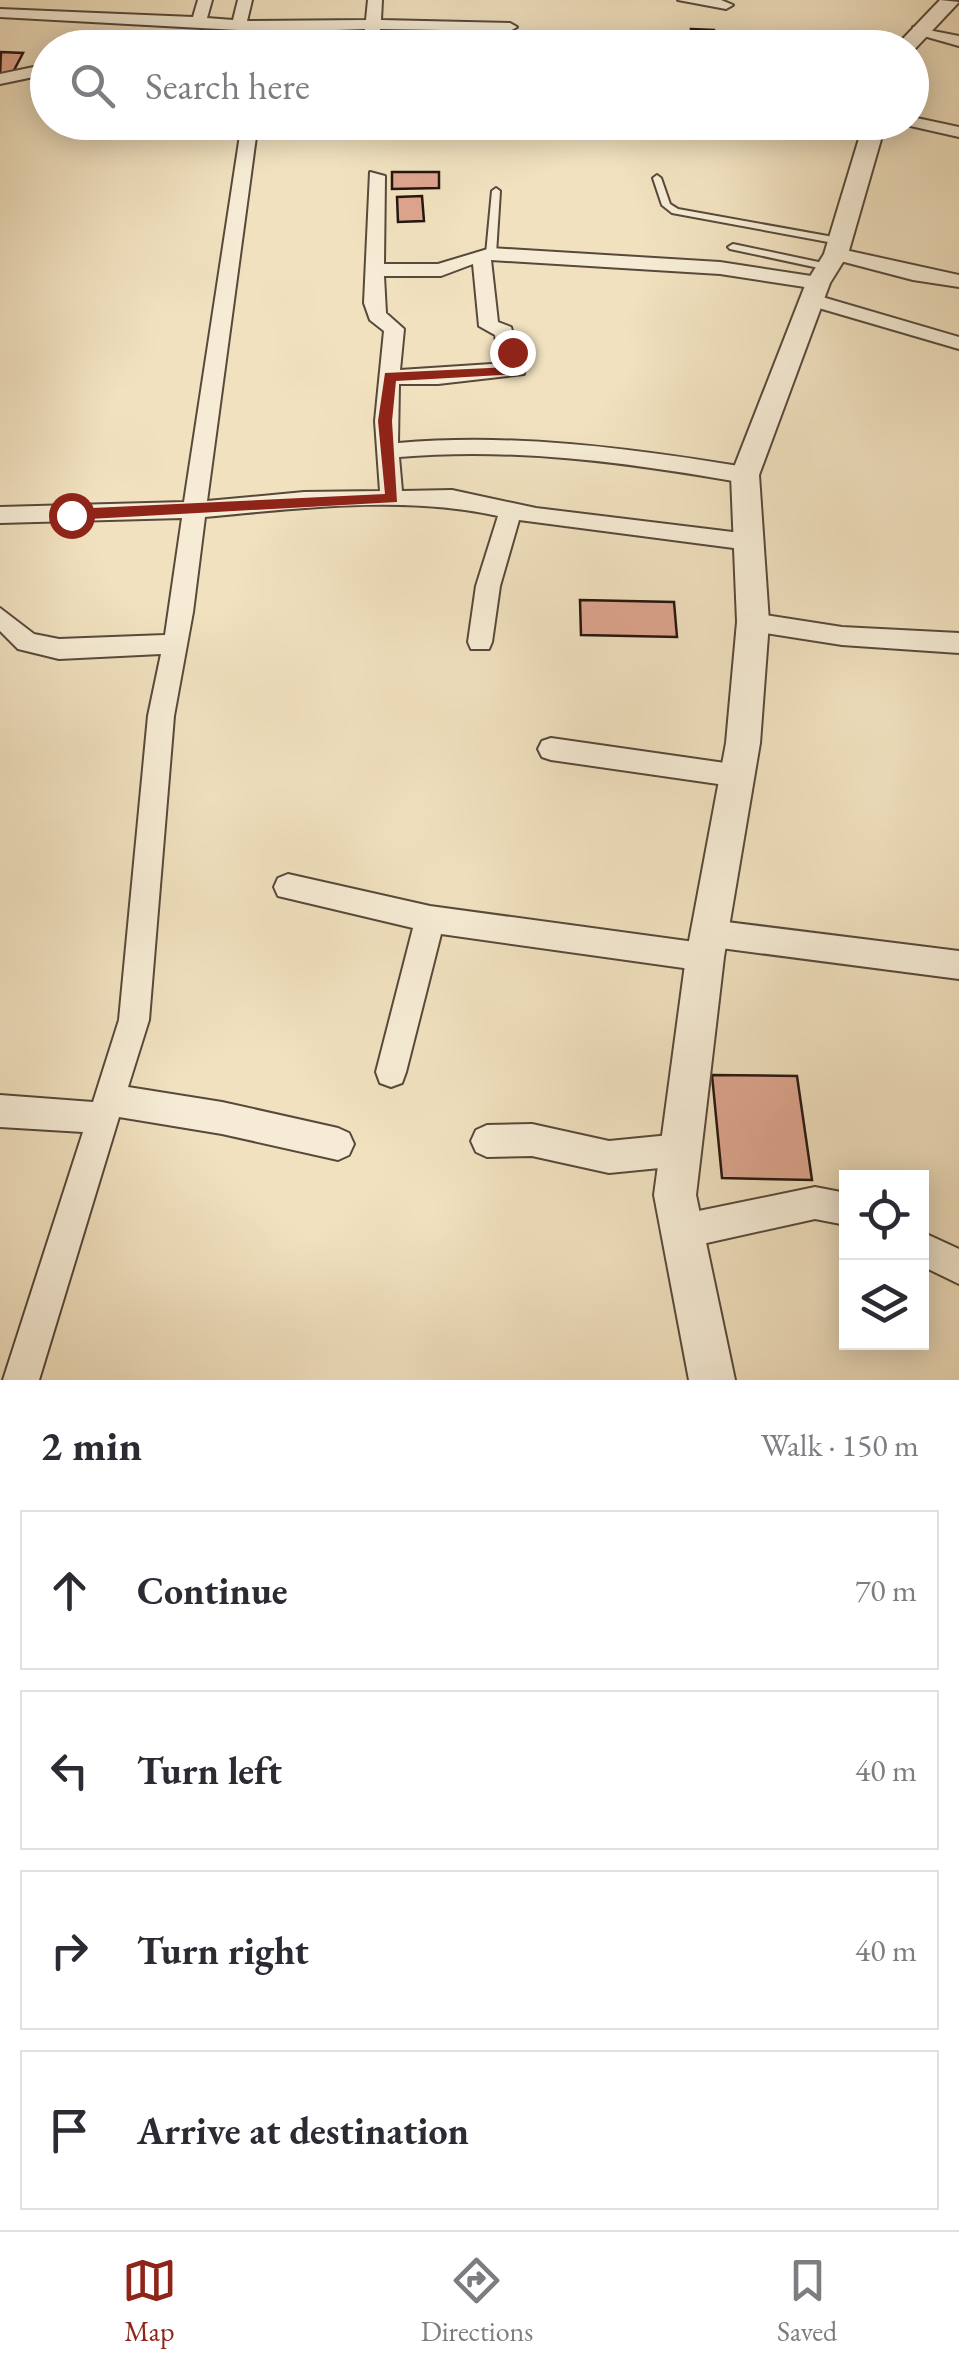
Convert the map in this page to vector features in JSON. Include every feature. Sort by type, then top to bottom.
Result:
[{"type":"street","points":[[199,22],[205,0]]},
{"type":"street","points":[[239,25],[245,0]]},
{"type":"street","points":[[372,30],[374,0]]},
{"type":"street","points":[[684,0],[726,5]]},
{"type":"street","points":[[918,30],[951,0]]},
{"type":"street","points":[[0,13],[276,28],[372,24],[510,26]]},
{"type":"street","points":[[929,33],[959,41]]},
{"type":"street","points":[[0,80],[30,73]]},
{"type":"street","points":[[929,126],[959,132]]},
{"type":"street","points":[[21,1380],[134,1020],[154,780],[247,140]]},
{"type":"street","points":[[712,1380],[675,1195],[723,836],[739,776],[753,622],[745,476],[827,269],[869,140]]},
{"type":"street","points":[[376,176],[377,316],[394,329],[385,421],[392,498]]},
{"type":"street","points":[[390,376],[438,377],[517,369],[518,355],[507,348],[504,331],[489,326],[486,255]]},
{"type":"street","points":[[374,270],[440,270],[486,255],[720,268],[827,269],[959,280]]},
{"type":"street","points":[[827,269],[959,343]]},
{"type":"street","points":[[388,451],[461,445],[571,451],[631,456],[745,476]]},
{"type":"street","points":[[0,515],[192,510],[304,500],[452,498],[510,510],[749,542]]},
{"type":"street","points":[[480,642],[488,586],[510,510]]},
{"type":"street","points":[[0,616],[27,642],[58,649],[175,644]]},
{"type":"street","points":[[753,622],[842,636],[959,644]]},
{"type":"street","points":[[550,749],[739,776]]},
{"type":"street","points":[[288,888],[430,919],[959,964]]},
{"type":"street","points":[[392,1072],[430,919]]},
{"type":"street","points":[[0,1111],[106,1109],[222,1118],[338,1144]]},
{"type":"street","points":[[487,1141],[532,1140],[609,1158],[680,1150]]},
{"type":"street","points":[[684,1232],[815,1202],[839,1207]]},
{"type":"street","points":[[929,1253],[959,1267]]},
{"type":"lane","points":[[657,178],[666,205],[675,212],[827,269]]},
{"type":"lane","points":[[486,255],[496,191]]},
{"type":"lane","points":[[732,246],[827,269]]},
{"type":"building","points":[[1,52],[23,53],[11,76],[0,75]]},
{"type":"building","points":[[392,172],[439,172],[439,188],[392,189]]},
{"type":"building","points":[[422,196],[424,221],[398,222],[397,197]]},
{"type":"building","points":[[580,600],[674,602],[677,637],[581,635]]},
{"type":"building","points":[[712,1075],[797,1076],[812,1180],[722,1178]]},
{"type":"route","points":[[71,515],[392,498],[385,431],[390,376],[514,371],[519,366],[518,355],[512,352]]}]
